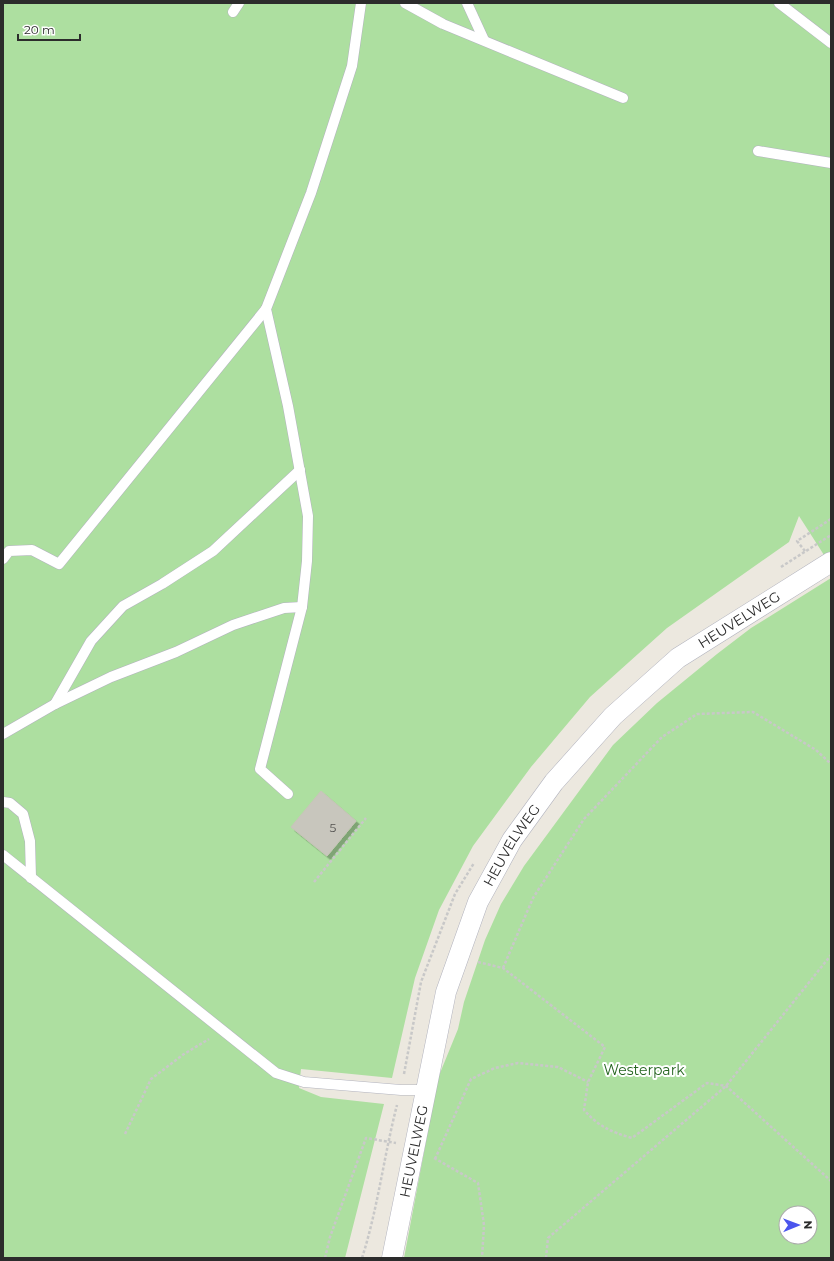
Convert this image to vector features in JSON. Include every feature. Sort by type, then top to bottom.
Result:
[{"type":"street","name":"HEUVELWEG","points":[[392,1258],[446,992],[478,902],[512,840],[554,782],[613,716],[678,658],[831,562]]},
{"type":"lane","points":[[233,12],[239,3]]},
{"type":"lane","points":[[3,559],[9,551],[32,550],[59,564],[266,309],[310,193],[352,66],[361,3]]},
{"type":"lane","points":[[405,3],[442,24],[623,98]]},
{"type":"lane","points":[[467,3],[484,40]]},
{"type":"lane","points":[[779,3],[831,43]]},
{"type":"lane","points":[[758,151],[831,163]]},
{"type":"lane","points":[[266,309],[288,406],[308,516],[307,561],[302,607],[260,769],[288,794]]},
{"type":"lane","points":[[55,704],[91,641],[123,606],[162,584],[213,551],[300,470]]},
{"type":"lane","points":[[3,734],[55,704],[111,678],[176,652],[233,625],[284,608],[302,607]]},
{"type":"lane","points":[[3,802],[10,804],[23,814],[30,841],[31,878]]},
{"type":"lane","points":[[3,855],[222,1031],[276,1072],[304,1082],[401,1090],[425,1090]]},
{"type":"path","points":[[831,519],[797,541],[805,551],[831,535]]},
{"type":"path","points":[[503,968],[533,898],[584,820],[662,737],[697,714],[753,712],[816,750],[831,764]]},
{"type":"path","points":[[314,882],[366,818]]},
{"type":"path","points":[[546,1258],[548,1238],[726,1086],[831,955]]},
{"type":"path","points":[[458,958],[503,968],[605,1047],[588,1082],[584,1110],[593,1120],[611,1132],[632,1138],[707,1083],[726,1086],[831,1181]]},
{"type":"path","points":[[125,1134],[151,1079],[184,1054],[222,1031]]},
{"type":"path","points":[[435,1159],[471,1079],[495,1068],[518,1063],[558,1067],[588,1082]]},
{"type":"path","points":[[325,1258],[330,1237],[366,1138],[414,1146],[478,1183],[484,1225],[482,1258]]},
{"type":"path","name":"HEUVELWEG","points":[[362,1258],[378,1200],[388,1142]]},
{"type":"green space","points":[[3,3],[831,3],[831,566],[799,516],[789,542],[667,628],[590,697],[531,767],[473,846],[439,910],[415,978],[392,1078],[301,1069],[299,1088],[321,1097],[384,1104],[345,1258],[3,1258]]},
{"type":"green space","name":"Westerpark","points":[[831,578],[831,1258],[404,1258],[438,1078],[458,1029],[464,1002],[485,940],[501,904],[524,866],[613,745],[657,703],[751,628]]},
{"type":"building","points":[[321,791],[356,821],[327,856],[291,827]]}]
